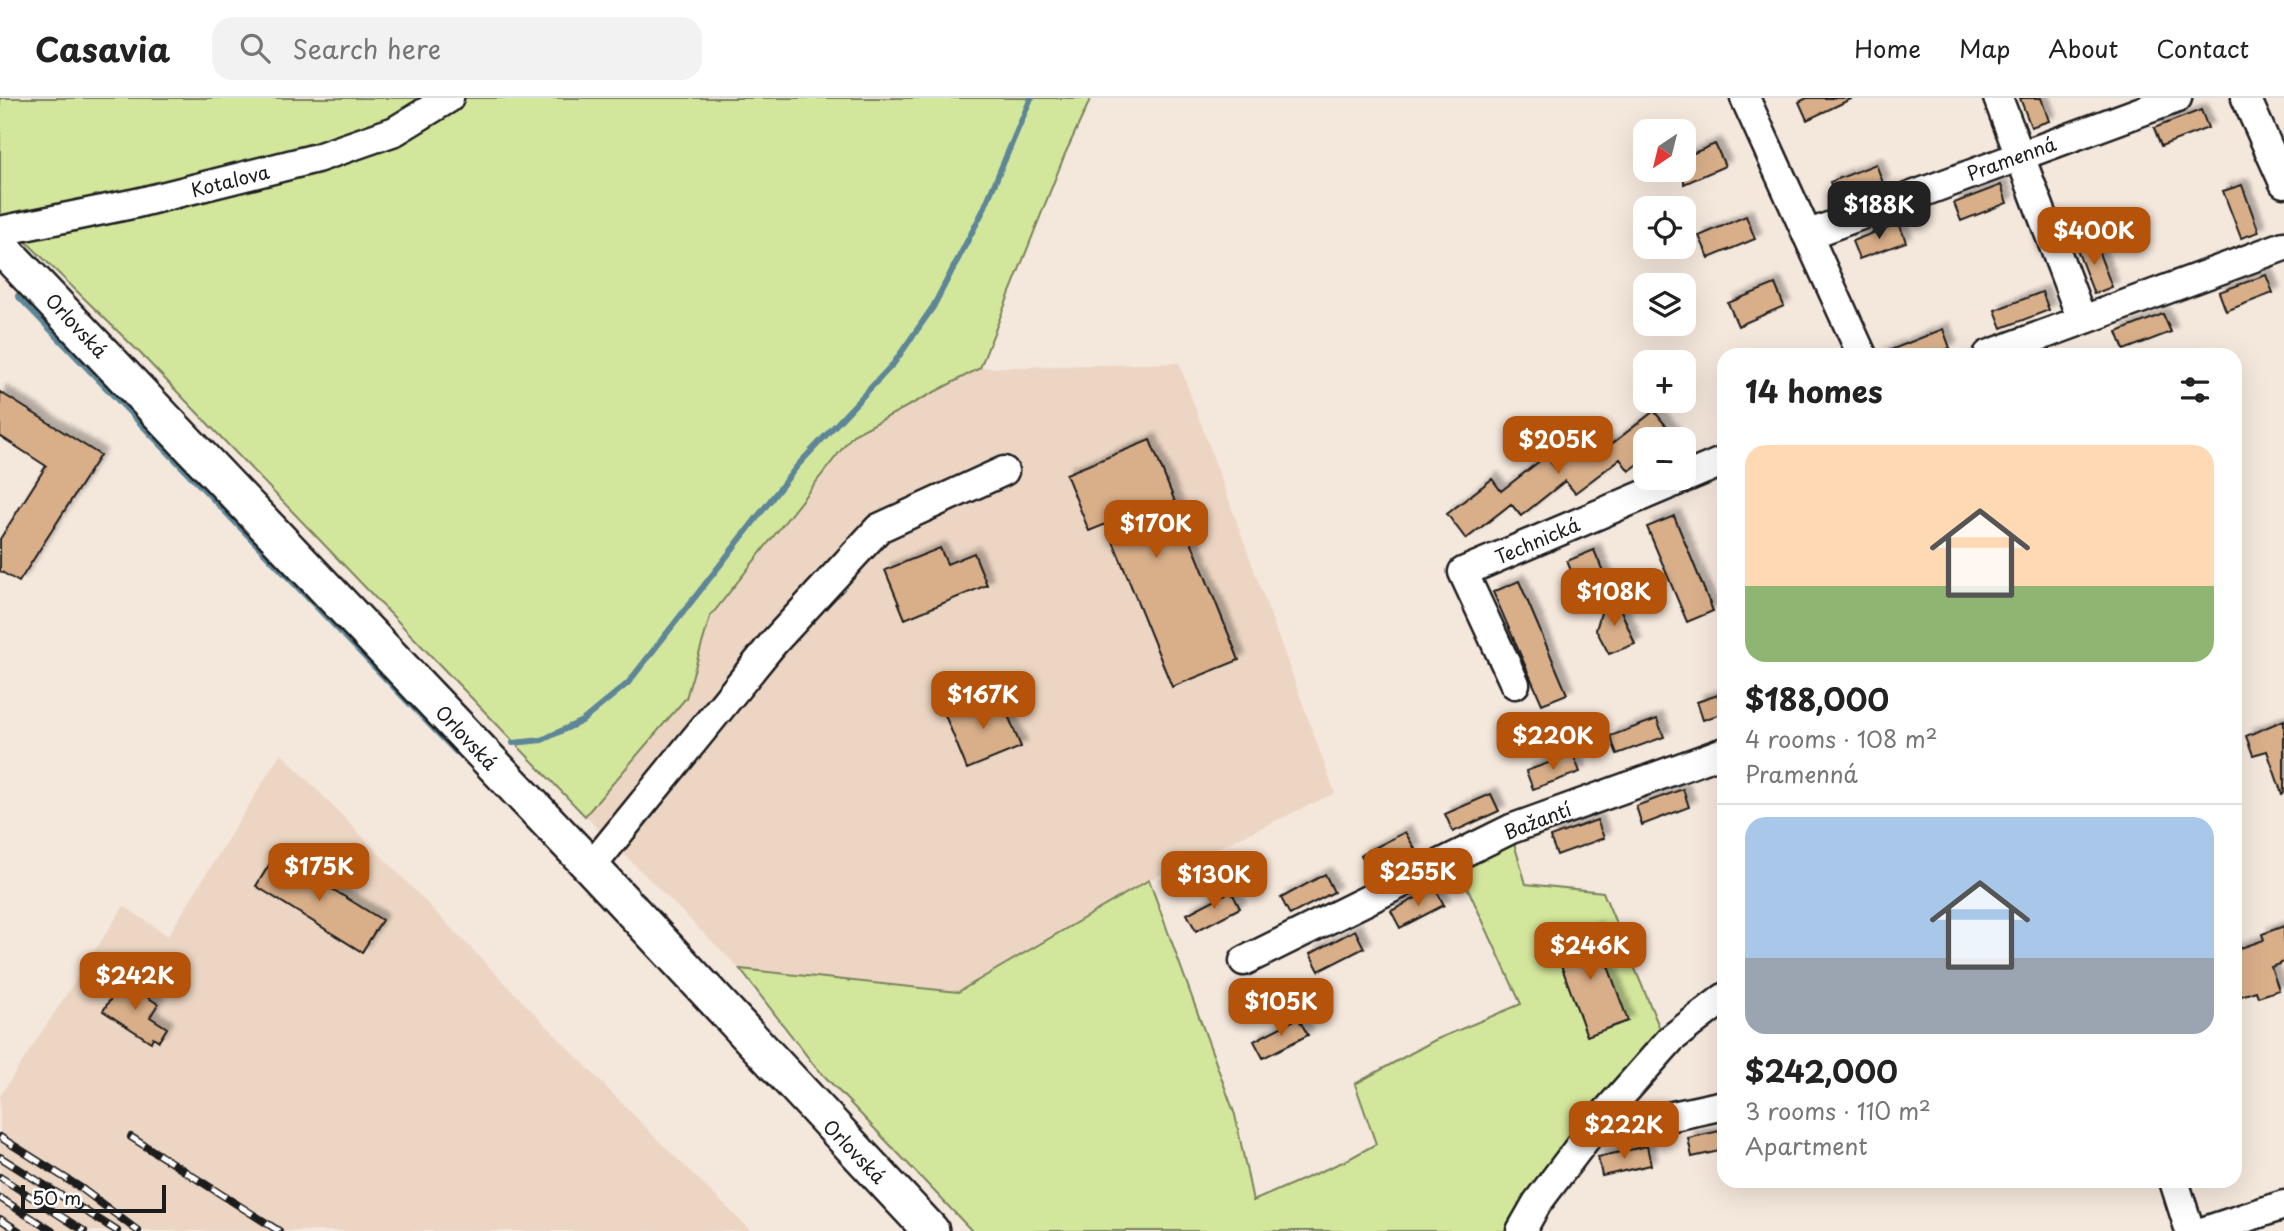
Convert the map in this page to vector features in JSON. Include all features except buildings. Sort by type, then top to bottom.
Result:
[{"type":"main road","name":"Orlovská","points":[[0,246],[591,867],[931,1231]]},
{"type":"street","name":"Kotalova","points":[[0,231],[136,203],[317,158],[395,131],[449,98]]},
{"type":"street","points":[[1997,98],[2082,320]]},
{"type":"street","name":"Pramenná","points":[[1807,235],[2177,98]]},
{"type":"street","points":[[2246,98],[2284,183]]},
{"type":"street","points":[[1748,99],[1859,348]]},
{"type":"street","points":[[2007,348],[2284,246]]},
{"type":"street","name":"Technická","points":[[1515,684],[1463,572],[1717,464]]},
{"type":"street","points":[[591,867],[774,642],[879,528],[1004,471]]},
{"type":"street","name":"Bažantí","points":[[1244,961],[1511,829],[1717,755]]},
{"type":"street","points":[[1521,1231],[1537,1203],[1601,1117],[1671,1039],[1717,1003]]},
{"type":"street","points":[[1601,1117],[1631,1125],[1717,1107]]},
{"type":"street","points":[[2176,1188],[2190,1231]]},
{"type":"street","points":[[2205,1231],[2284,1205]]},
{"type":"shaded area","points":[[1179,363],[1335,793],[1149,880],[958,992],[740,969],[585,816],[686,698],[710,617],[853,435],[980,368]]},
{"type":"shaded area","points":[[281,753],[651,1133],[751,1231],[0,1231],[0,1096],[124,906],[168,936]]},
{"type":"green space","points":[[0,98],[1091,98],[1065,154],[980,368],[853,435],[710,617],[686,698],[585,816],[139,352],[0,216]]},
{"type":"green space","points":[[1513,840],[1526,884],[1603,892],[1663,1036],[1512,1231],[972,1231],[814,1065],[740,969],[958,992],[1149,880],[1235,1115],[1253,1201],[1347,1160],[1376,1144],[1355,1084],[1435,1040],[1521,1004],[1457,865]]},
{"type":"waterway","points":[[513,743],[542,740],[582,721],[628,683],[798,465],[894,363],[933,307],[983,211],[1031,98]]},
{"type":"waterway","points":[[18,296],[456,752]]},
{"type":"railway","points":[[0,1137],[81,1188],[138,1231]]},
{"type":"railway","points":[[131,1137],[279,1231]]},
{"type":"railway","points":[[0,1157],[117,1231]]},
{"type":"railway","points":[[0,1177],[84,1231]]},
{"type":"railway","points":[[0,1198],[52,1231]]},
{"type":"railway","points":[[0,1219],[19,1231]]}]
